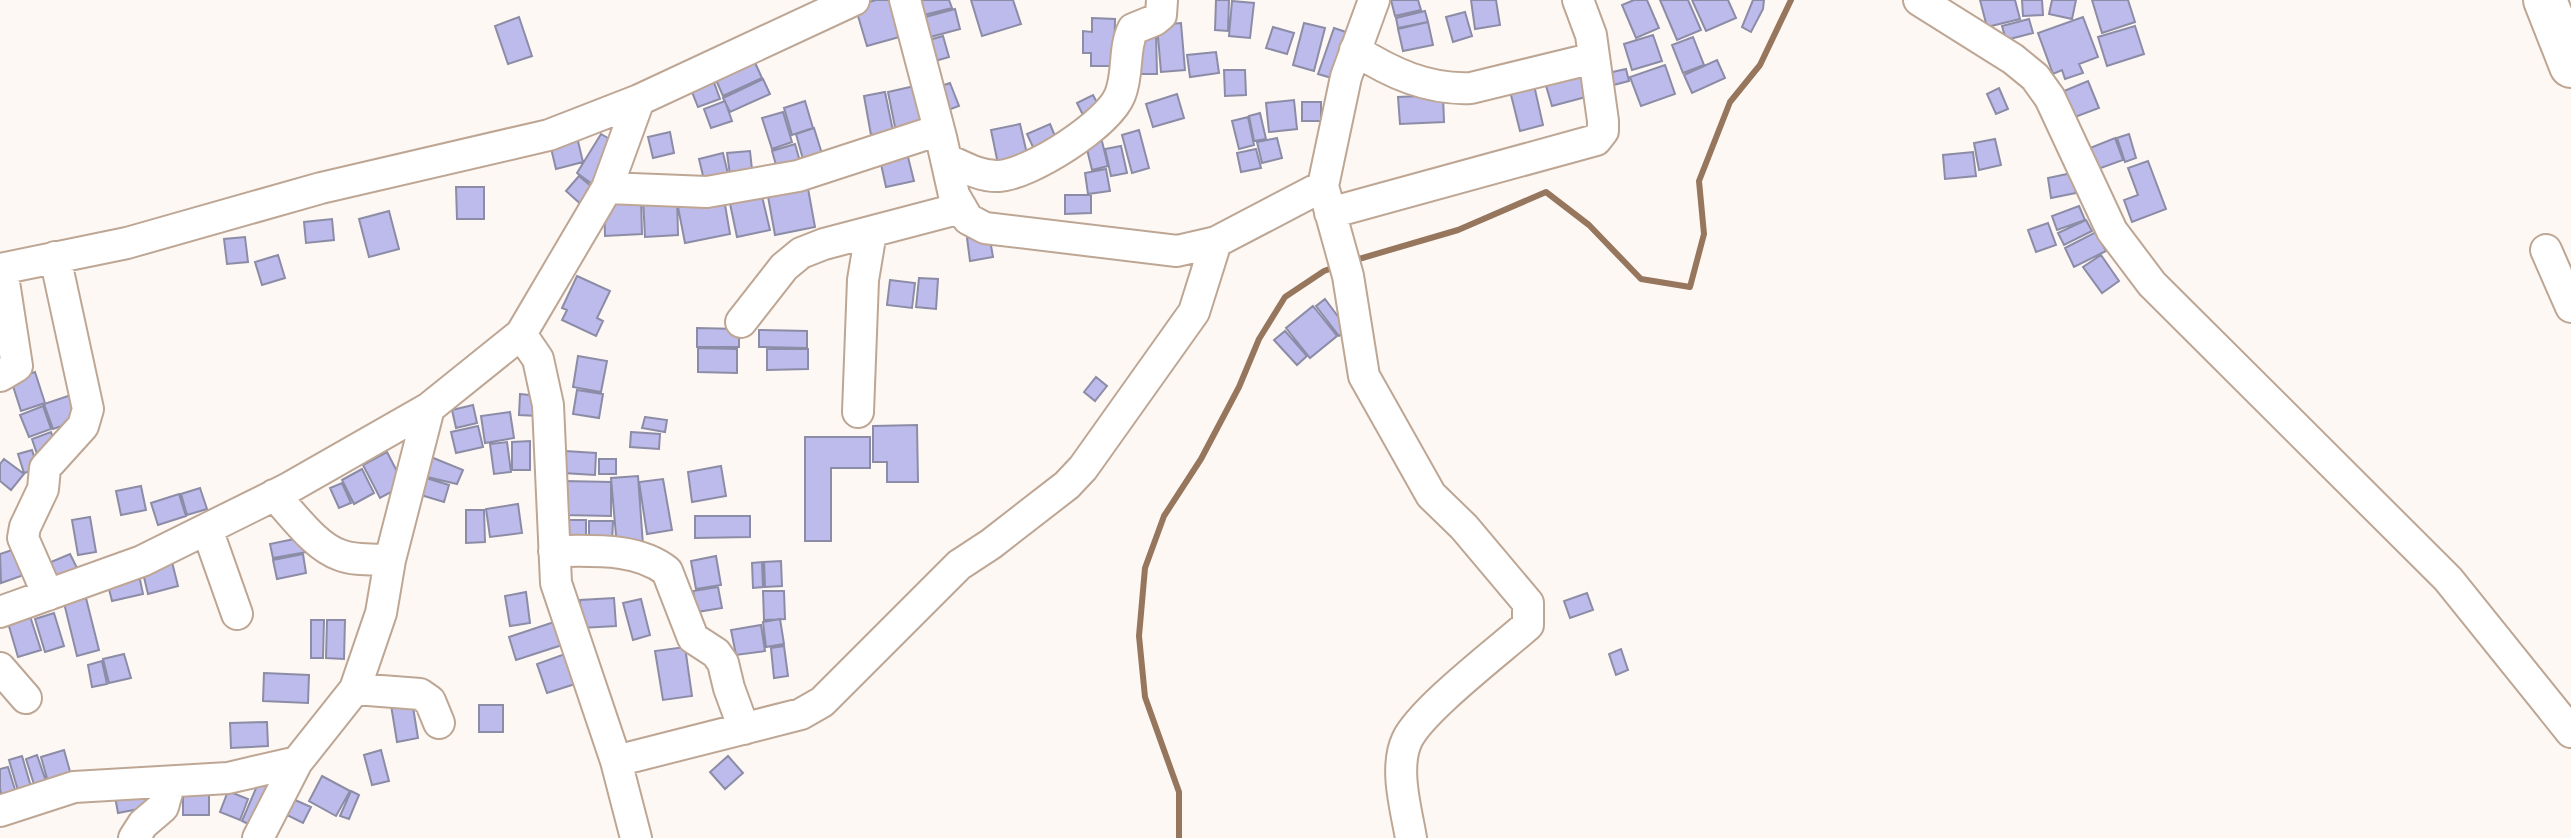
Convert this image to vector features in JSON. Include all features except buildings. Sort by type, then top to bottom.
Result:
[{"type":"highway","points":[[2545,0],[2571,66]]},
{"type":"street","points":[[0,376],[17,366],[1,269],[127,243],[321,188],[549,135],[639,100],[854,0]]},
{"type":"street","points":[[905,0],[954,195],[968,219],[985,228],[1177,251],[1596,140],[1603,131],[1603,121],[1591,35],[1578,0]]},
{"type":"street","points":[[942,144],[975,172],[998,176],[1023,170],[1088,132],[1110,113],[1119,98],[1126,78],[1128,46],[1133,29],[1161,15],[1162,0]]},
{"type":"street","points":[[1374,0],[1346,77],[1329,210],[1348,276],[1364,376],[1431,495],[1464,527],[1528,603],[1530,613],[1528,625],[1428,713],[1406,741],[1400,778],[1411,838]]},
{"type":"street","points":[[1919,0],[2013,59],[2035,77],[2050,98],[2112,231],[2152,284],[2448,579],[2571,732]]},
{"type":"street","points":[[1355,50],[1379,65],[1422,83],[1452,89],[1471,88],[1594,58]]},
{"type":"street","points":[[0,612],[142,561],[274,495],[429,408],[521,334],[607,188],[639,100]]},
{"type":"street","points":[[607,188],[707,192],[798,176],[942,144]]},
{"type":"street","points":[[741,322],[784,267],[801,253],[961,208]]},
{"type":"street","points":[[858,412],[863,280],[871,232]]},
{"type":"street","points":[[616,761],[801,714],[822,702],[959,565],[1067,485],[1099,447],[1194,312],[1216,242]]},
{"type":"street","points":[[2546,250],[2571,307]]},
{"type":"street","points":[[48,595],[23,538],[25,527],[43,489],[45,468],[83,426],[88,409],[55,257]]},
{"type":"street","points":[[521,334],[538,359],[548,405],[556,583],[616,761],[636,838]]},
{"type":"street","points":[[258,838],[297,762],[355,689],[381,613],[390,560],[429,408]]},
{"type":"street","points":[[274,495],[325,547],[337,554],[349,558],[390,560]]},
{"type":"street","points":[[207,529],[237,614]]},
{"type":"street","points":[[554,551],[621,554],[644,559],[667,571],[693,638],[716,653],[723,663],[744,729]]},
{"type":"street","points":[[0,668],[26,698]]},
{"type":"street","points":[[355,689],[420,694],[430,701],[439,723]]},
{"type":"street","points":[[0,811],[74,787],[239,777],[297,762]]},
{"type":"street","points":[[134,838],[143,824],[163,807],[170,782]]},
{"type":"waterway","points":[[1352,261],[1458,230],[1546,192],[1589,225],[1641,279],[1690,287],[1704,234],[1699,181],[1730,102],[1760,65],[1791,0]]},
{"type":"waterway","points":[[1179,838],[1179,792],[1145,697],[1139,636],[1145,568],[1164,516],[1201,459],[1239,387],[1259,339],[1285,297],[1324,271],[1338,266]]}]
